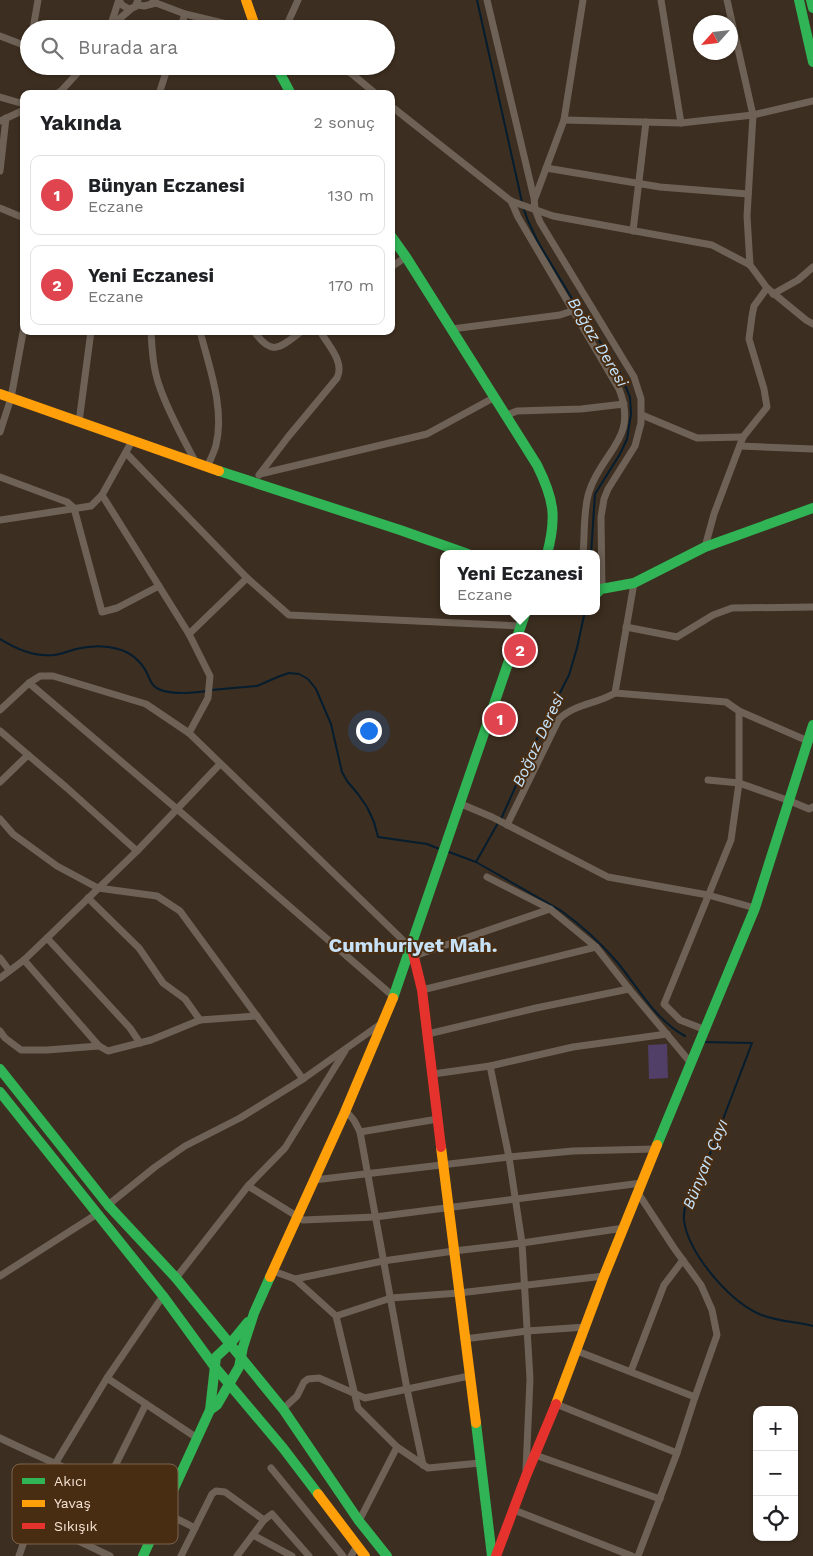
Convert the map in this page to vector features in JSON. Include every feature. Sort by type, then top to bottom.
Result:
[{"type":"street","points":[[35,20],[38,0]]},
{"type":"street","points":[[119,0],[124,7],[136,4],[144,6],[155,2],[185,14],[210,20]]},
{"type":"street","points":[[112,20],[119,0]]},
{"type":"street","points":[[246,0],[253,20]]},
{"type":"street","points":[[289,20],[298,0]]},
{"type":"street","points":[[487,0],[534,198]]},
{"type":"street","points":[[584,0],[564,120],[531,208],[634,377],[641,400],[640,431],[635,446],[608,489],[604,499],[600,550]]},
{"type":"street","points":[[661,0],[681,123]]},
{"type":"street","points":[[727,0],[753,115],[747,216],[750,265]]},
{"type":"street","points":[[799,0],[813,62]]},
{"type":"street","points":[[811,0],[813,8]]},
{"type":"street","points":[[118,20],[136,4]]},
{"type":"street","points":[[183,20],[185,14]]},
{"type":"street","points":[[0,36],[20,44]]},
{"type":"street","points":[[62,90],[76,75]]},
{"type":"street","points":[[160,90],[165,75]]},
{"type":"street","points":[[281,75],[289,90]]},
{"type":"street","points":[[353,75],[371,90]]},
{"type":"street","points":[[0,97],[20,103]]},
{"type":"street","points":[[564,120],[681,123],[753,115],[813,101]]},
{"type":"street","points":[[395,109],[514,203],[553,216],[712,245],[750,265],[773,294],[813,324]]},
{"type":"street","points":[[0,171],[3,119],[20,112]]},
{"type":"street","points":[[633,231],[646,122]]},
{"type":"street","points":[[546,168],[660,187],[748,194]]},
{"type":"street","points":[[514,203],[514,212],[619,389],[624,404],[625,421],[622,433],[589,491],[583,550]]},
{"type":"street","points":[[0,208],[20,216]]},
{"type":"street","points":[[395,242],[537,465],[550,492],[552,538],[548,550]]},
{"type":"street","points":[[395,264],[406,257]]},
{"type":"street","points":[[773,294],[798,280],[813,267]]},
{"type":"street","points":[[705,547],[714,514],[743,437],[767,407],[764,389],[749,340],[754,306],[767,288]]},
{"type":"street","points":[[452,329],[560,315],[572,311]]},
{"type":"street","points":[[0,432],[11,398],[23,335]]},
{"type":"street","points":[[79,422],[90,335]]},
{"type":"street","points":[[151,335],[158,384],[169,411],[196,463]]},
{"type":"street","points":[[201,335],[217,400],[219,424],[216,446],[207,467]]},
{"type":"street","points":[[257,335],[264,344],[276,348],[282,346],[297,335]]},
{"type":"street","points":[[253,483],[340,373],[339,363],[322,335]]},
{"type":"street","points":[[0,394],[253,483],[457,550]]},
{"type":"street","points":[[260,474],[427,434],[495,397]]},
{"type":"street","points":[[506,415],[517,411],[581,409],[624,404]]},
{"type":"street","points":[[642,415],[697,438],[743,437]]},
{"type":"street","points":[[0,520],[91,506],[102,495],[132,441]]},
{"type":"street","points":[[740,446],[813,449]]},
{"type":"street","points":[[126,453],[247,578],[289,615],[520,626]]},
{"type":"street","points":[[0,477],[67,502],[74,508],[102,612],[116,608],[160,586]]},
{"type":"street","points":[[102,495],[189,634],[210,676],[208,698],[188,734]]},
{"type":"street","points":[[600,588],[634,583],[705,547],[813,508]]},
{"type":"street","points":[[189,634],[247,578]]},
{"type":"street","points":[[615,694],[634,583]]},
{"type":"street","points":[[626,627],[678,637],[713,615],[732,608],[813,608]]},
{"type":"street","points":[[178,1481],[210,1410],[217,1404],[238,1367],[254,1313],[345,1112],[413,953],[445,851],[524,615]]},
{"type":"street","points":[[0,710],[29,683],[40,676],[53,676],[146,704],[188,734],[413,953],[422,990],[428,1034],[492,1556]]},
{"type":"street","points":[[29,683],[394,997]]},
{"type":"street","points":[[506,824],[559,718],[571,710],[615,694],[726,702],[739,711],[808,741]]},
{"type":"street","points":[[703,1030],[680,1020],[664,1004],[731,840],[740,783],[739,711]]},
{"type":"street","points":[[496,1556],[604,1276],[703,1030],[755,908],[790,801],[808,755],[808,741],[813,726]]},
{"type":"street","points":[[0,731],[137,850]]},
{"type":"street","points":[[0,782],[28,755]]},
{"type":"street","points":[[0,978],[24,960],[47,938],[137,850],[220,764]]},
{"type":"street","points":[[708,780],[740,783],[809,809],[813,807]]},
{"type":"street","points":[[461,804],[492,817],[608,877],[708,895],[755,908]]},
{"type":"street","points":[[0,820],[13,834],[57,866],[98,888],[157,896],[180,912],[303,1079]]},
{"type":"street","points":[[487,877],[550,909],[596,947],[690,1062]]},
{"type":"street","points":[[88,898],[140,948],[163,983],[185,999],[200,1020]]},
{"type":"street","points":[[413,953],[550,909]]},
{"type":"street","points":[[47,938],[130,1028],[140,1042]]},
{"type":"street","points":[[422,990],[596,947]]},
{"type":"street","points":[[0,958],[9,970]]},
{"type":"street","points":[[24,960],[99,1046],[108,1051],[151,1040],[200,1020],[257,1016]]},
{"type":"street","points":[[428,1034],[536,1008],[629,989]]},
{"type":"street","points":[[108,1205],[184,1146],[240,1118],[303,1079],[385,1021]]},
{"type":"street","points":[[0,1031],[5,1038],[21,1050],[99,1046]]},
{"type":"street","points":[[433,1074],[490,1066],[573,1046],[667,1034]]},
{"type":"street","points":[[176,1278],[248,1186],[285,1148],[346,1049]]},
{"type":"street","points":[[490,1066],[509,1157],[522,1243],[530,1378],[526,1476]]},
{"type":"street","points":[[0,1069],[108,1205],[176,1278],[283,1408],[359,1521],[387,1556]]},
{"type":"street","points":[[0,1092],[163,1296],[214,1366],[283,1448],[365,1556]]},
{"type":"street","points":[[345,1112],[350,1114],[360,1132],[407,1389],[423,1465]]},
{"type":"street","points":[[360,1132],[438,1119]]},
{"type":"street","points":[[314,1180],[573,1151],[656,1149]]},
{"type":"street","points":[[248,1186],[303,1220],[375,1217],[642,1183]]},
{"type":"street","points":[[638,1193],[709,1299],[717,1335],[677,1452],[638,1556]]},
{"type":"street","points":[[0,1276],[96,1214]]},
{"type":"street","points":[[295,1279],[383,1261],[624,1228]]},
{"type":"street","points":[[631,1371],[664,1285],[683,1260]]},
{"type":"street","points":[[273,1271],[295,1279],[336,1316],[358,1408],[397,1446],[428,1468],[480,1463]]},
{"type":"street","points":[[336,1316],[391,1298],[459,1293],[604,1276]]},
{"type":"street","points":[[0,1438],[55,1464],[107,1378],[163,1296]]},
{"type":"street","points":[[210,1410],[216,1357],[230,1344],[254,1313]]},
{"type":"street","points":[[464,1339],[586,1326]]},
{"type":"street","points":[[576,1351],[695,1397]]},
{"type":"street","points":[[283,1408],[298,1396],[304,1382],[314,1378],[319,1378],[365,1398],[469,1376]]},
{"type":"street","points":[[107,1378],[197,1438]]},
{"type":"street","points":[[116,1464],[146,1404]]},
{"type":"street","points":[[556,1404],[677,1452]]},
{"type":"street","points":[[359,1521],[397,1446]]},
{"type":"street","points":[[535,1455],[660,1499]]},
{"type":"street","points":[[271,1468],[344,1556]]},
{"type":"street","points":[[181,1556],[212,1494],[219,1490],[225,1492],[264,1520]]},
{"type":"street","points":[[514,1510],[632,1556]]},
{"type":"street","points":[[237,1556],[264,1520],[272,1514],[309,1556]]},
{"type":"street","points":[[178,1519],[195,1528]]},
{"type":"street","points":[[253,1535],[292,1556]]},
{"type":"street","points":[[19,1556],[23,1544]]},
{"type":"street","points":[[85,1544],[110,1556]]},
{"type":"street","points":[[143,1556],[149,1544]]},
{"type":"street","points":[[351,1556],[357,1546]]},
{"type":"shaded area","points":[[667,1044],[668,1078],[649,1079],[648,1045]]},
{"type":"waterway","name":"Boğaz Deresi","points":[[477,0],[522,202]]},
{"type":"waterway","name":"Boğaz Deresi","points":[[523,207],[538,242],[620,373],[630,397],[631,414],[627,439],[595,494],[591,550]]},
{"type":"waterway","name":"Boğaz Deresi","points":[[501,819],[540,732],[569,675],[584,615]]},
{"type":"waterway","points":[[0,639],[19,649],[40,655],[54,655],[76,649],[102,646],[122,650],[142,665],[154,686],[159,689],[172,693],[206,691]]},
{"type":"waterway","points":[[211,690],[257,686],[289,673],[299,674],[308,679],[316,689],[331,724],[342,772],[367,807],[378,837],[427,844],[442,850]]},
{"type":"waterway","name":"Boğaz Deresi","points":[[476,862],[498,823]]},
{"type":"waterway","name":"Bünyan Çayı","points":[[449,852],[476,862],[560,910],[611,955],[656,1012],[674,1029],[685,1036]]},
{"type":"waterway","name":"Bünyan Çayı","points":[[703,1042],[752,1043],[698,1185],[691,1193],[685,1205],[684,1220],[687,1233],[701,1260],[711,1274],[746,1306],[757,1313],[771,1318],[813,1326]]},
{"type":"traffic: fast","points":[[799,0],[813,62]]},
{"type":"traffic: fast","points":[[811,0],[813,8]]},
{"type":"traffic: fast","points":[[281,75],[289,90]]},
{"type":"traffic: fast","points":[[395,242],[543,477],[550,498],[553,519],[548,550]]},
{"type":"traffic: fast","points":[[219,471],[457,550]]},
{"type":"traffic: fast","points":[[600,590],[634,583],[705,547],[813,508]]},
{"type":"traffic: fast","points":[[393,998],[525,615]]},
{"type":"traffic: fast","points":[[657,1145],[755,908],[813,725]]},
{"type":"traffic: fast","points":[[0,1069],[108,1205],[176,1278],[283,1409],[359,1521],[387,1556]]},
{"type":"traffic: fast","points":[[0,1092],[163,1296],[214,1366],[283,1448],[318,1494]]},
{"type":"traffic: fast","points":[[178,1480],[210,1410],[217,1405],[239,1367],[254,1313],[270,1277]]},
{"type":"traffic: fast","points":[[210,1410],[216,1357],[230,1344],[248,1322]]},
{"type":"traffic: fast","points":[[476,1423],[492,1556]]},
{"type":"traffic: fast","points":[[143,1556],[149,1544]]},
{"type":"traffic: slow","points":[[246,0],[253,20]]},
{"type":"traffic: slow","points":[[0,394],[219,471]]},
{"type":"traffic: slow","points":[[270,1277],[345,1112],[393,998]]},
{"type":"traffic: slow","points":[[556,1404],[604,1276],[657,1145]]},
{"type":"traffic: slow","points":[[441,1147],[476,1423]]},
{"type":"traffic: slow","points":[[318,1494],[365,1556]]},
{"type":"traffic: jam","points":[[412,949],[422,990],[441,1147]]},
{"type":"traffic: jam","points":[[496,1556],[556,1404]]},
{"type":"place","name":"Yeni Eczanesi","points":[[520,650]]},
{"type":"place","name":"Bünyan Eczanesi","points":[[500,719]]},
{"type":"district","name":"Cumhuriyet Mah.","points":[[413,945]]}]
